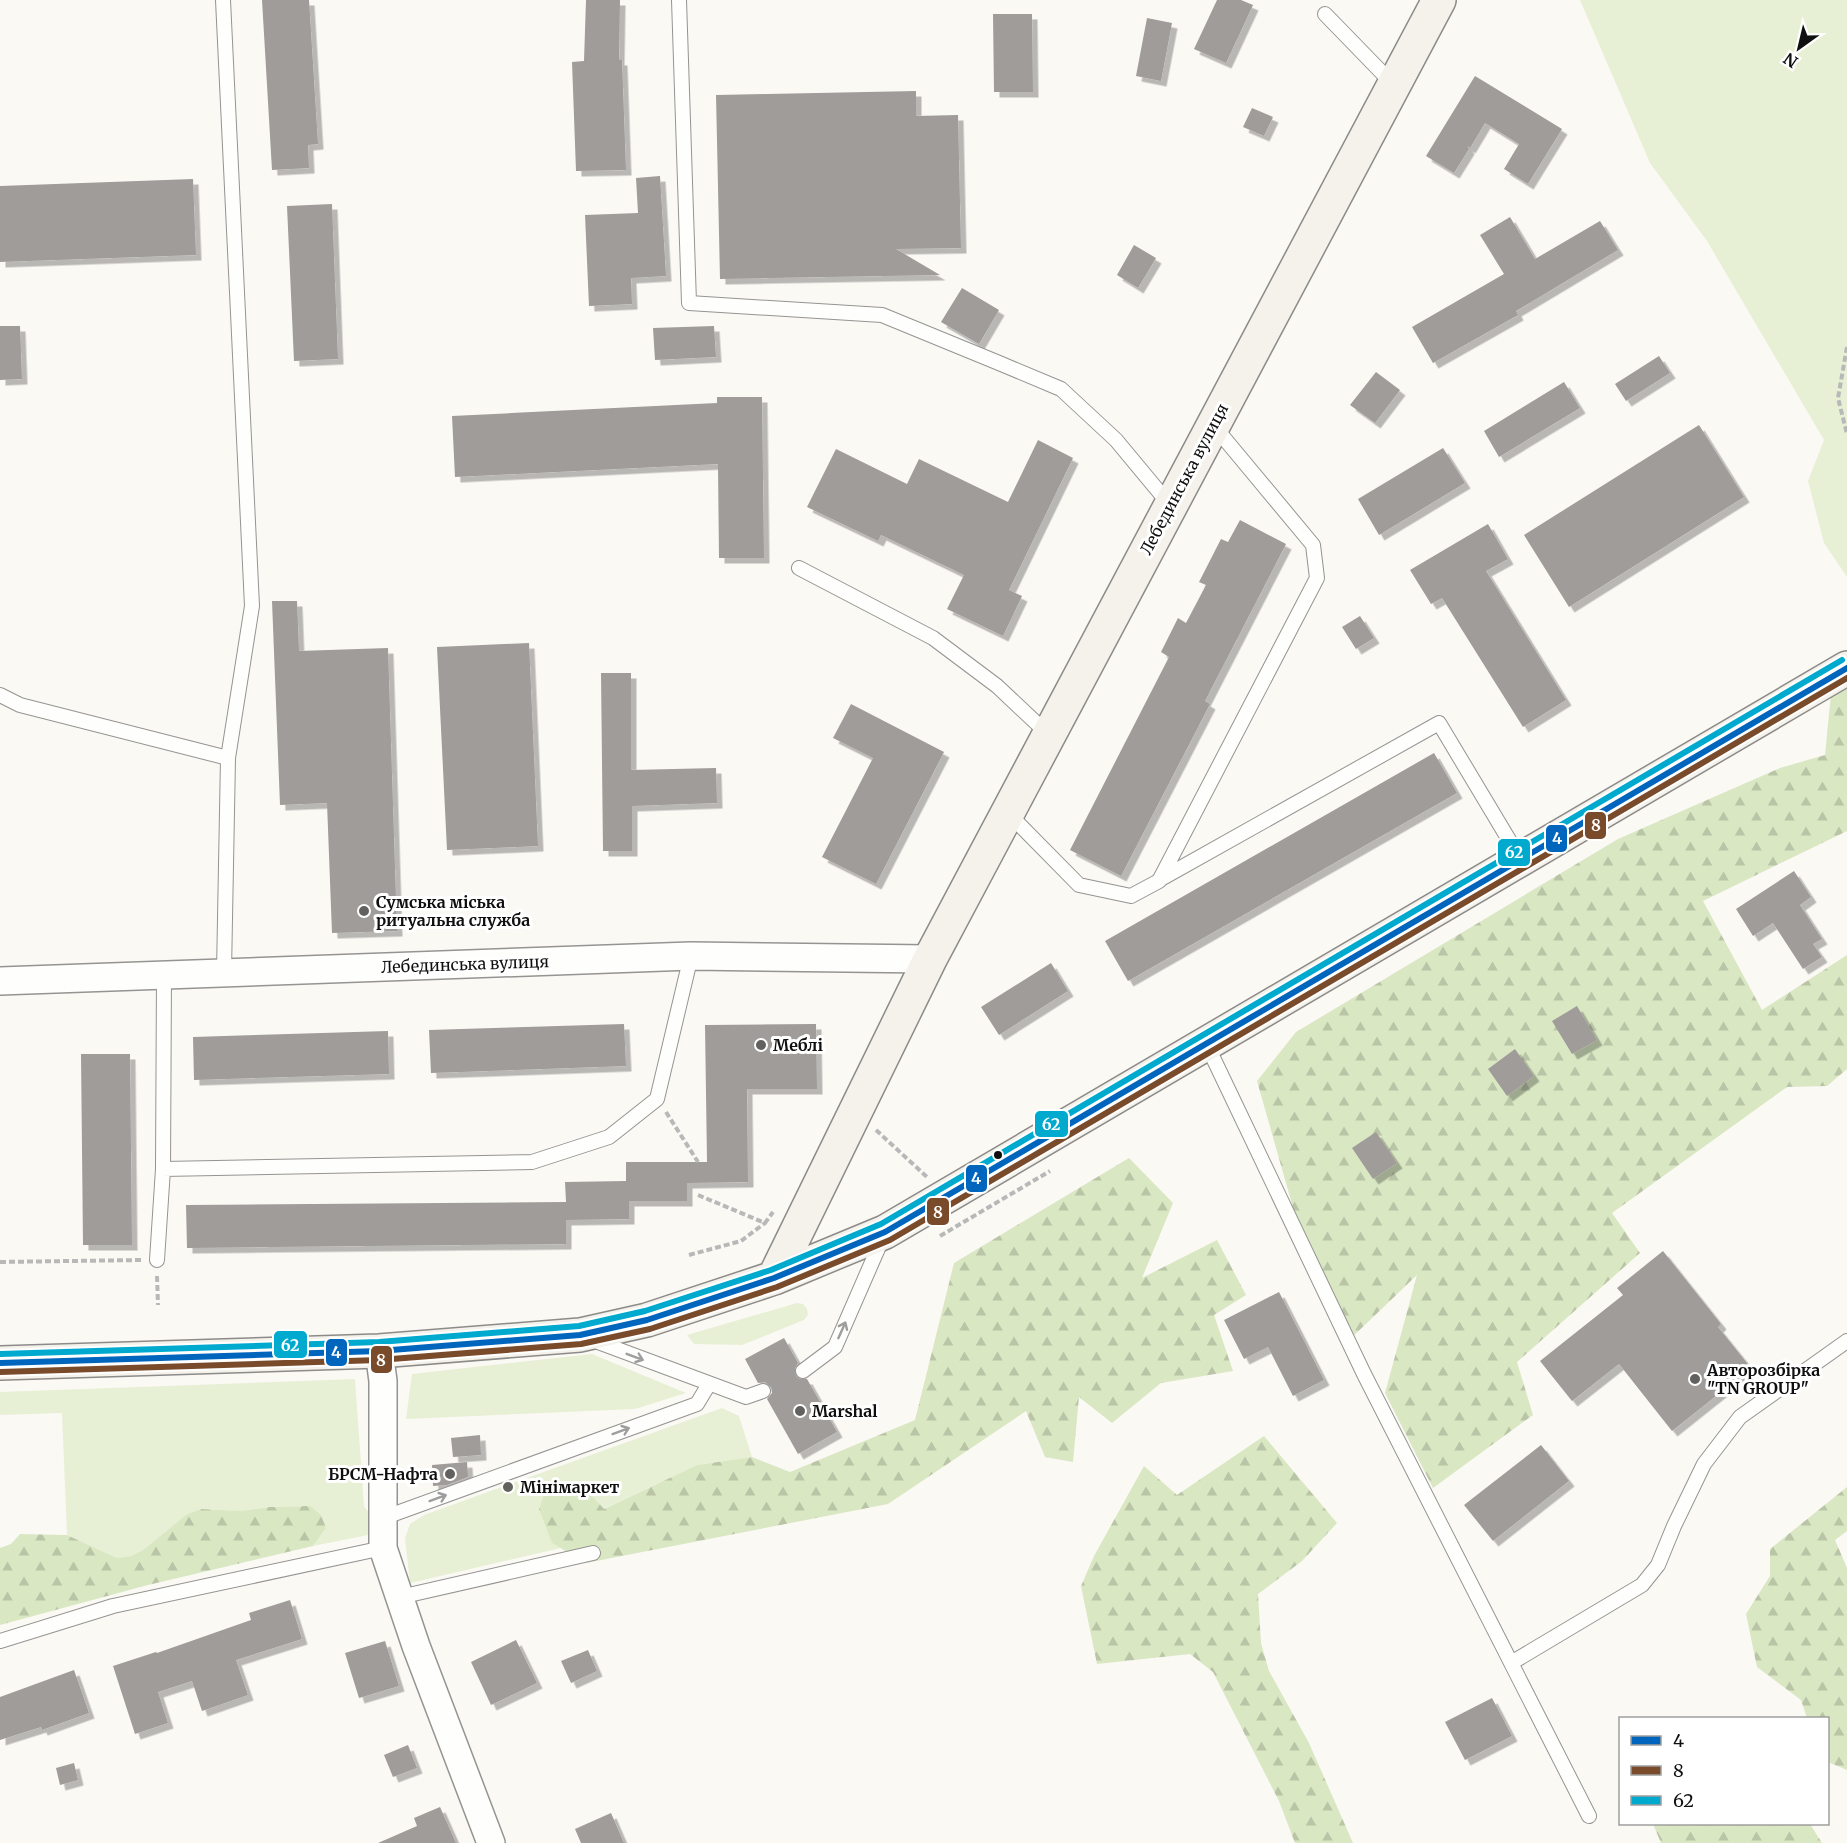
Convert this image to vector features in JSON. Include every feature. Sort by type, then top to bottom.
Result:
[{"type":"main road","name":"Лебединська вулиця","points":[[774,1278],[930,958],[1439,0]]},
{"type":"main road","points":[[0,1364],[379,1351],[580,1335],[646,1320],[774,1278],[885,1232],[1847,668]]},
{"type":"street","name":"Лебединська вулиця","points":[[0,981],[691,957],[930,958]]},
{"type":"street","points":[[379,1351],[383,1381],[383,1548],[420,1657],[491,1843]]},
{"type":"lane","points":[[223,0],[252,606],[228,758],[224,972]]},
{"type":"lane","points":[[679,0],[689,303],[882,315],[1061,389],[1116,440],[1170,505]]},
{"type":"lane","points":[[1325,14],[1395,86]]},
{"type":"lane","points":[[1159,881],[1317,578],[1313,545],[1213,425]]},
{"type":"lane","points":[[799,568],[933,638],[997,686],[1048,734]]},
{"type":"lane","points":[[0,695],[20,705],[228,758]]},
{"type":"lane","points":[[1006,812],[1079,885],[1131,896],[1439,723],[1521,860]]},
{"type":"lane","points":[[163,1169],[532,1162],[609,1137],[657,1099],[691,957]]},
{"type":"lane","points":[[157,1260],[163,1169],[164,976]]},
{"type":"lane","points":[[1206,1043],[1364,1374],[1589,1816]]},
{"type":"lane","points":[[803,1371],[835,1347],[885,1232]]},
{"type":"lane","points":[[580,1335],[746,1397],[763,1391]]},
{"type":"lane","points":[[1511,1663],[1642,1585],[1658,1565],[1704,1464],[1740,1417],[1847,1341]]},
{"type":"lane","points":[[383,1518],[697,1404],[709,1384]]},
{"type":"lane","points":[[0,1641],[113,1606],[383,1548]]},
{"type":"lane","points":[[400,1598],[593,1553]]},
{"type":"path","points":[[1847,347],[1838,399],[1847,434]]},
{"type":"path","points":[[657,1099],[698,1162]]},
{"type":"path","points":[[873,1127],[927,1177],[935,1172]]},
{"type":"path","points":[[940,1236],[1050,1171]]},
{"type":"path","points":[[698,1195],[765,1223]]},
{"type":"path","points":[[689,1255],[741,1241],[765,1223],[777,1207]]},
{"type":"path","points":[[0,1262],[157,1260],[158,1305]]},
{"type":"green space","points":[[1580,0],[1847,0],[1847,577],[1824,543],[1808,481],[1824,440],[1707,241],[1650,163]]},
{"type":"green space","points":[[1847,684],[1847,831],[1703,901],[1762,1010],[1847,955],[1847,1069],[1827,1086],[1787,1087],[1612,1213],[1640,1253],[1517,1362],[1533,1415],[1433,1488],[1385,1393],[1417,1275],[1345,1344],[1307,1257],[1257,1081],[1296,1032],[1618,839],[1780,768],[1825,755],[1831,694]]},
{"type":"green space","points":[[1129,1158],[1173,1203],[1142,1278],[1217,1240],[1246,1295],[1214,1315],[1233,1371],[1161,1383],[1112,1423],[1079,1397],[1073,1462],[1045,1457],[1026,1411],[888,1504],[586,1563],[552,1543],[539,1509],[549,1481],[579,1482],[604,1509],[697,1465],[752,1457],[790,1472],[915,1420],[954,1263]]},
{"type":"green space","points":[[797,1303],[803,1304],[807,1309],[808,1315],[804,1320],[742,1345],[694,1344],[687,1335]]},
{"type":"green space","points":[[592,1354],[686,1393],[635,1409],[406,1419],[412,1374]]},
{"type":"green space","points":[[355,1379],[364,1506],[372,1517],[373,1534],[313,1546],[326,1528],[310,1506],[269,1507],[241,1511],[201,1509],[187,1514],[143,1550],[131,1556],[117,1558],[67,1535],[62,1413],[0,1415],[0,1392]]},
{"type":"green space","points":[[722,1408],[739,1416],[752,1457],[697,1465],[603,1509],[579,1482],[552,1543],[561,1548],[410,1583],[405,1538],[410,1524],[424,1515]]},
{"type":"green space","points":[[1264,1436],[1337,1523],[1302,1561],[1258,1594],[1261,1643],[1269,1671],[1309,1743],[1353,1843],[1295,1843],[1279,1801],[1213,1672],[1190,1654],[1097,1664],[1081,1586],[1094,1556],[1144,1466],[1177,1495]]},
{"type":"green space","points":[[1847,1487],[1847,1531],[1835,1540],[1847,1568],[1847,1770],[1829,1762],[1829,1717],[1807,1717],[1801,1700],[1757,1667],[1746,1614],[1770,1576],[1770,1549]]},
{"type":"green space","points":[[310,1506],[321,1515],[326,1528],[313,1546],[148,1585],[0,1625],[0,1548],[11,1544],[20,1534],[67,1535],[117,1558],[131,1556],[143,1550],[187,1514],[201,1509],[241,1511],[269,1507]]},
{"type":"green space","points":[[1653,1825],[1811,1825],[1822,1843],[1661,1843]]},
{"type":"building","points":[[262,0],[309,0],[318,144],[308,145],[309,168],[272,170]]},
{"type":"building","points":[[586,0],[620,0],[619,60],[622,60],[626,170],[576,171],[572,62],[584,61]]},
{"type":"building","points":[[1217,0],[1241,0],[1253,5],[1226,63],[1194,49]]},
{"type":"building","points":[[993,14],[1032,14],[1033,92],[994,92]]},
{"type":"building","points":[[1147,18],[1172,23],[1161,81],[1136,76]]},
{"type":"building","points":[[1475,76],[1562,129],[1528,184],[1504,169],[1519,144],[1485,123],[1470,148],[1467,146],[1469,149],[1454,173],[1426,156]]},
{"type":"building","points":[[916,91],[916,116],[958,115],[961,248],[896,249],[940,275],[720,279],[716,95]]},
{"type":"building","points":[[1252,108],[1273,117],[1264,136],[1243,127]]},
{"type":"building","points":[[660,176],[666,276],[631,278],[632,304],[589,306],[585,215],[638,213],[636,178]]},
{"type":"building","points":[[193,179],[196,255],[0,262],[0,186]]},
{"type":"building","points":[[332,204],[338,359],[294,361],[287,206]]},
{"type":"building","points":[[1510,217],[1535,259],[1600,221],[1618,250],[1516,311],[1518,315],[1433,363],[1412,327],[1504,274],[1480,235]]},
{"type":"building","points":[[1134,245],[1156,258],[1138,288],[1117,275]]},
{"type":"building","points":[[962,288],[999,310],[979,344],[941,322]]},
{"type":"building","points":[[0,326],[20,326],[22,379],[0,380]]},
{"type":"building","points":[[714,326],[716,357],[655,360],[653,328]]},
{"type":"building","points":[[1659,356],[1670,373],[1626,401],[1615,384]]},
{"type":"building","points":[[1376,372],[1400,390],[1375,423],[1350,405]]},
{"type":"building","points":[[1564,382],[1580,408],[1499,457],[1484,431]]},
{"type":"building","points":[[717,397],[762,397],[764,558],[719,558],[718,464],[455,477],[452,416],[717,403]]},
{"type":"building","points":[[1699,425],[1744,497],[1569,607],[1524,535]]},
{"type":"building","points":[[1038,440],[1073,458],[1009,590],[1022,596],[1003,636],[947,609],[964,575],[881,535],[878,541],[807,507],[836,449],[907,484],[919,459],[1008,502]]},
{"type":"building","points":[[1443,448],[1465,483],[1379,535],[1358,499]]},
{"type":"building","points":[[1240,520],[1286,544],[1205,701],[1210,704],[1121,876],[1070,850],[1169,657],[1161,652],[1178,618],[1186,623],[1206,585],[1199,582],[1221,539],[1228,542]]},
{"type":"building","points":[[1488,524],[1508,559],[1486,571],[1566,700],[1523,727],[1442,598],[1431,604],[1410,570]]},
{"type":"building","points":[[272,601],[297,601],[299,651],[388,648],[397,931],[332,933],[327,803],[280,805]]},
{"type":"building","points":[[1360,616],[1374,638],[1356,649],[1342,627]]},
{"type":"building","points":[[529,643],[538,846],[447,850],[437,647]]},
{"type":"building","points":[[601,673],[631,673],[631,770],[716,768],[717,803],[632,806],[632,851],[603,851]]},
{"type":"building","points":[[851,704],[944,752],[876,884],[822,857],[873,758],[833,738]]},
{"type":"building","points":[[1434,753],[1457,793],[1128,981],[1105,941]]},
{"type":"building","points":[[1794,871],[1811,897],[1800,905],[1822,939],[1813,944],[1822,957],[1803,969],[1773,923],[1753,936],[1736,909]]},
{"type":"building","points":[[1051,963],[1068,991],[999,1035],[981,1007]]},
{"type":"building","points":[[1577,1006],[1597,1040],[1572,1054],[1552,1021]]},
{"type":"building","points":[[624,1024],[626,1066],[431,1073],[429,1030]]},
{"type":"building","points":[[816,1024],[817,1089],[747,1089],[748,1182],[687,1183],[687,1201],[629,1201],[629,1219],[566,1220],[566,1244],[187,1248],[186,1205],[566,1202],[565,1182],[626,1181],[626,1162],[707,1162],[705,1025]]},
{"type":"building","points":[[388,1031],[389,1074],[194,1080],[193,1037]]},
{"type":"building","points":[[1515,1049],[1534,1076],[1507,1096],[1488,1069]]},
{"type":"building","points":[[81,1054],[130,1054],[132,1245],[83,1245]]},
{"type":"building","points":[[1376,1132],[1397,1163],[1373,1179],[1352,1148]]},
{"type":"building","points":[[1663,1251],[1721,1324],[1718,1327],[1751,1368],[1672,1431],[1619,1364],[1572,1401],[1540,1361],[1623,1295],[1617,1288]]},
{"type":"building","points":[[1279,1292],[1324,1380],[1293,1396],[1268,1347],[1244,1359],[1224,1320]]},
{"type":"building","name":"Marshal","points":[[784,1338],[798,1363],[795,1368],[796,1376],[800,1379],[807,1379],[837,1432],[798,1454],[767,1399],[772,1393],[771,1387],[765,1382],[758,1383],[745,1359]]},
{"type":"building","points":[[480,1435],[481,1455],[453,1457],[451,1438]]},
{"type":"building","points":[[1541,1445],[1569,1481],[1493,1541],[1464,1505]]},
{"type":"building","name":"БРСМ-Нафта","points":[[467,1462],[468,1477],[447,1485],[433,1486],[432,1465]]},
{"type":"building","points":[[290,1600],[302,1639],[236,1660],[248,1695],[202,1711],[192,1681],[158,1692],[168,1723],[135,1734],[113,1666],[251,1620],[249,1613]]},
{"type":"building","points":[[516,1640],[537,1683],[491,1705],[471,1662]]},
{"type":"building","points":[[385,1641],[399,1686],[359,1698],[345,1653]]},
{"type":"building","points":[[588,1650],[597,1671],[571,1683],[561,1661]]},
{"type":"building","points":[[74,1670],[89,1713],[42,1730],[41,1727],[0,1740],[0,1697]]},
{"type":"building","points":[[1492,1698],[1512,1736],[1465,1760],[1445,1722]]},
{"type":"building","points":[[408,1745],[417,1768],[393,1777],[384,1755]]},
{"type":"building","points":[[74,1763],[78,1780],[60,1785],[56,1768]]},
{"type":"building","points":[[440,1807],[456,1843],[378,1843],[417,1826],[414,1818]]},
{"type":"building","points":[[611,1813],[624,1843],[581,1843],[575,1829]]},
{"type":"transit line","name":"62","points":[[0,1354],[379,1342],[579,1326],[645,1311],[771,1270],[881,1224],[1842,660]]},
{"type":"transit line","name":"4","points":[[0,1363],[379,1351],[580,1335],[647,1320],[774,1278],[885,1232],[1847,668]]},
{"type":"transit line","name":"8","points":[[0,1372],[379,1360],[581,1344],[650,1329],[777,1287],[890,1240],[1847,678]]},
{"type":"place","name":"Сумська міська ритуальна служба","points":[[364,911]]},
{"type":"place","name":"Меблі","points":[[761,1045]]},
{"type":"place","name":"Авторозбірка \"TN GROUP\"","points":[[1695,1379]]},
{"type":"place","name":"Marshal","points":[[800,1411]]},
{"type":"place","name":"БРСМ-Нафта","points":[[450,1474]]},
{"type":"place","name":"Мінімаркет","points":[[508,1487]]}]
